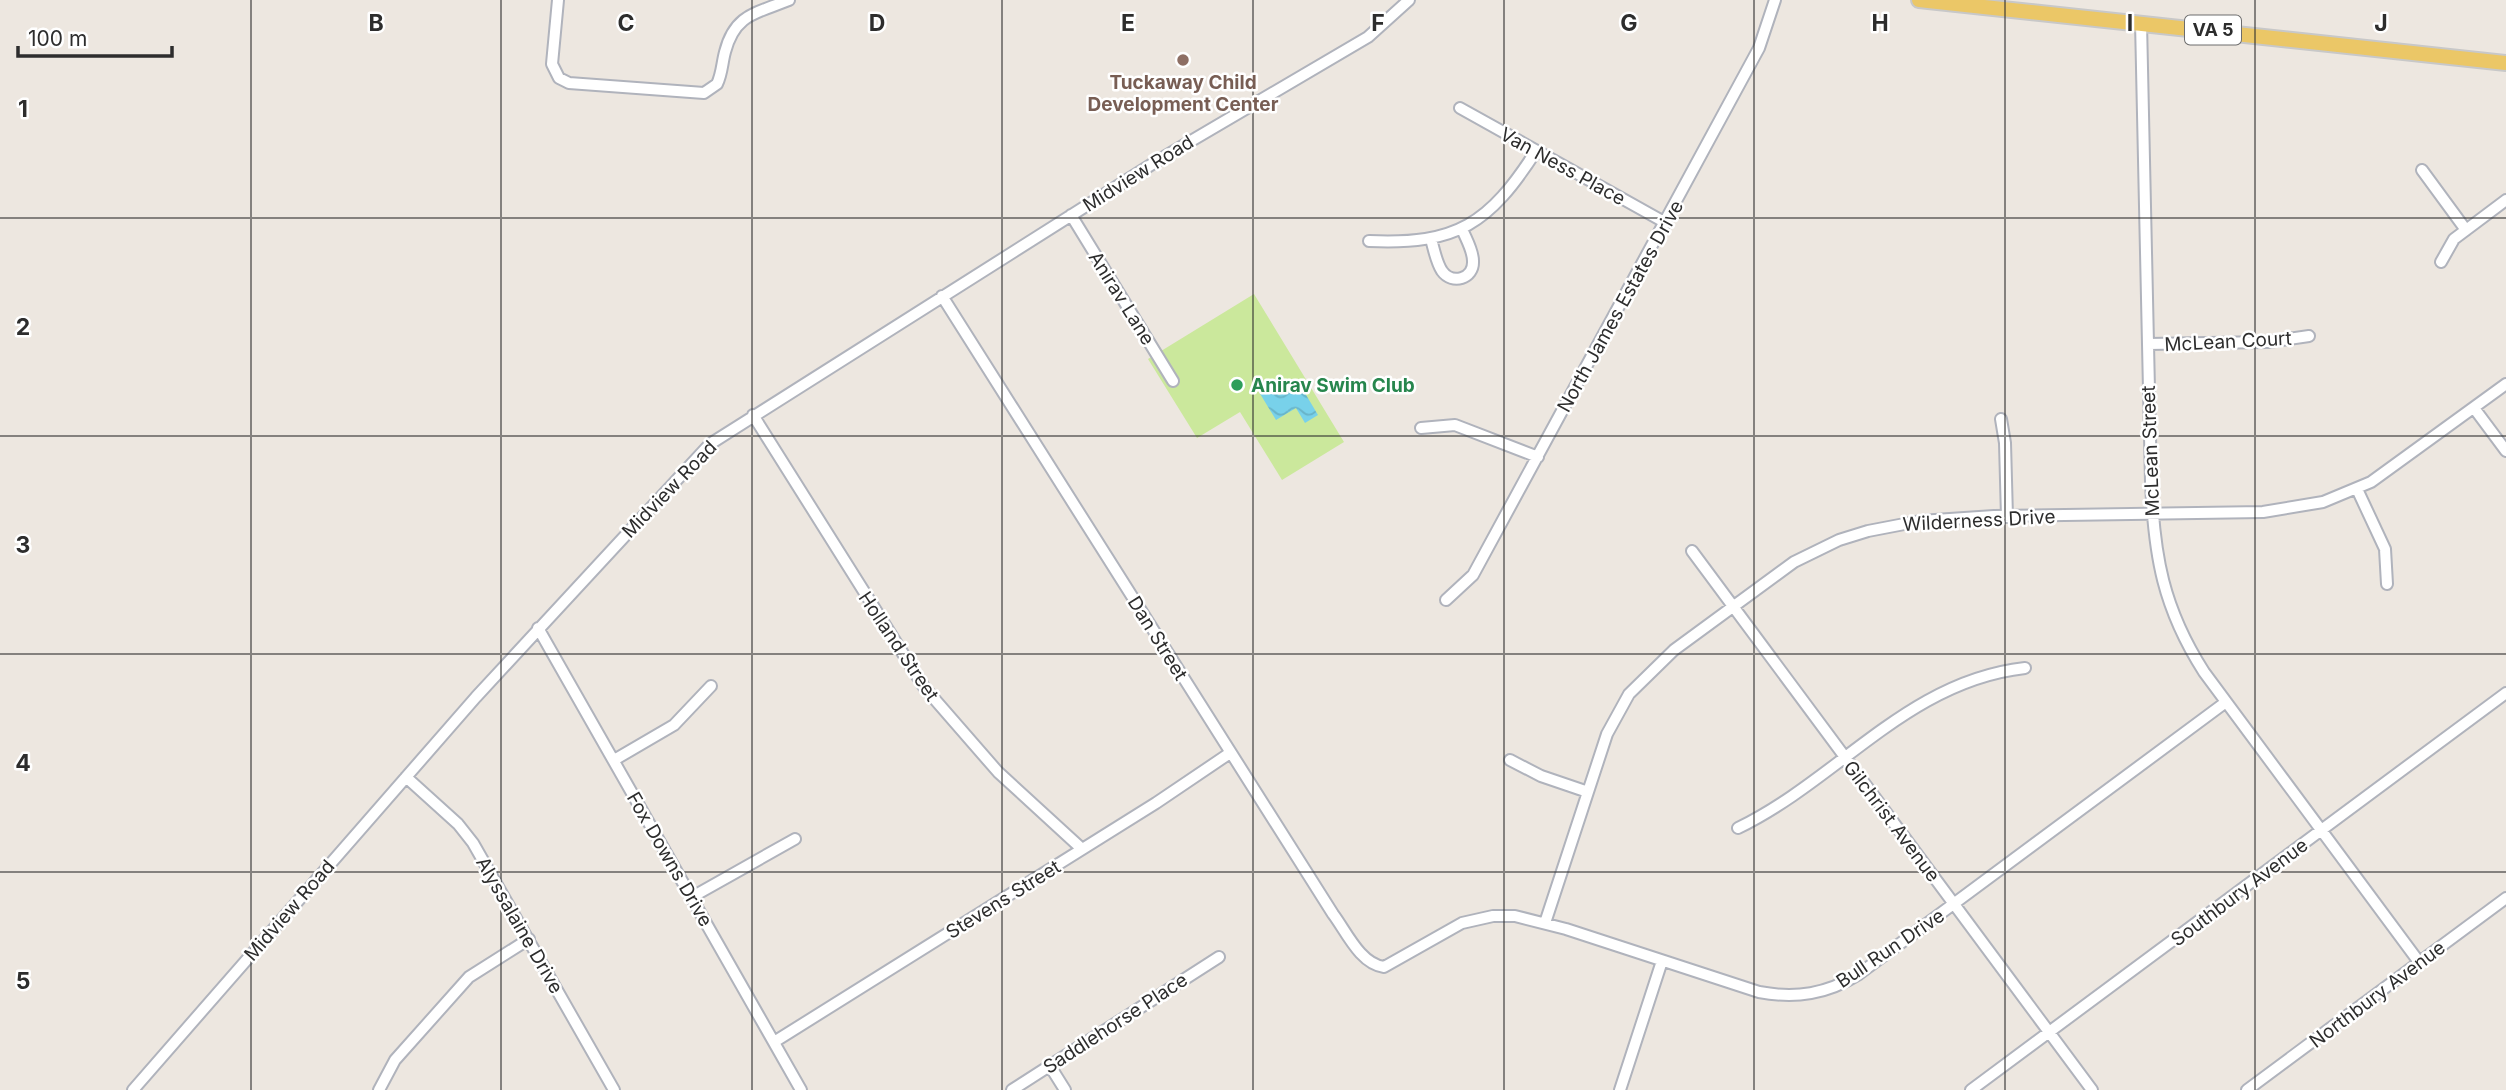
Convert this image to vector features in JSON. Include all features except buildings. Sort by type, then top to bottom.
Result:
[{"type":"main road","name":"VA 5","points":[[1919,0],[2506,63]]},
{"type":"street","points":[[558,0],[552,64],[558,77],[569,83],[694,93],[710,92],[717,85],[729,41],[742,21],[758,10],[789,0]]},
{"type":"street","name":"Midview Road","points":[[133,1090],[538,628],[710,444],[1222,121],[1368,37],[1409,0]]},
{"type":"street","name":"North James Estates Drive","points":[[1446,600],[1473,575],[1538,457],[1759,48],[1776,0]]},
{"type":"street","name":"McLean Street","points":[[2141,22],[2152,514],[2155,550],[2171,609],[2192,653],[2226,702],[2419,962]]},
{"type":"street","name":"Van Ness Place","points":[[1460,108],[1666,223]]},
{"type":"street","points":[[1369,241],[1431,239],[1462,229],[1498,203],[1536,151]]},
{"type":"street","points":[[2422,170],[2466,230]]},
{"type":"street","points":[[2441,262],[2450,244],[2506,200]]},
{"type":"street","name":"Anirav Lane","points":[[1071,215],[1173,381]]},
{"type":"street","points":[[1431,239],[1443,273],[1448,277],[1461,279],[1468,274],[1473,261],[1462,229]]},
{"type":"street","name":"Dan Street","points":[[942,296],[1230,753],[1359,950],[1377,966],[1386,966]]},
{"type":"street","name":"McLean Court","points":[[2148,344],[2268,342],[2309,336]]},
{"type":"street","name":"Wilderness Drive","points":[[1545,923],[1607,734],[1635,686],[1664,657],[1794,562],[1839,540],[1868,531],[1920,521],[2280,511],[2323,502],[2357,489],[2398,464],[2506,384]]},
{"type":"street","points":[[2474,408],[2506,451]]},
{"type":"street","name":"Holland Street","points":[[753,415],[924,687],[998,772],[1082,849]]},
{"type":"street","points":[[2001,419],[2005,443],[2007,517]]},
{"type":"street","points":[[1421,428],[1455,425],[1538,457]]},
{"type":"street","points":[[2357,489],[2385,549],[2387,584]]},
{"type":"street","name":"Gilchrist Avenue","points":[[1692,551],[2092,1090]]},
{"type":"street","name":"Fox Downs Drive","points":[[538,628],[801,1090]]},
{"type":"street","points":[[1738,828],[1778,805],[1896,718],[1942,692],[1995,671],[2025,668]]},
{"type":"street","points":[[614,760],[674,726],[711,686]]},
{"type":"street","name":"Southbury Avenue","points":[[1971,1090],[2506,693]]},
{"type":"street","name":"Bull Run Drive","points":[[1386,966],[1447,929],[1470,920],[1515,916],[1545,923],[1759,992],[1791,996],[1820,992],[1859,974],[2226,702]]},
{"type":"street","name":"Stevens Street","points":[[774,1042],[1230,753]]},
{"type":"street","points":[[1510,760],[1541,776],[1588,792]]},
{"type":"street","name":"Alyssalaine Drive","points":[[406,777],[467,834],[614,1090]]},
{"type":"street","points":[[692,897],[795,839]]},
{"type":"street","name":"Northbury Avenue","points":[[2247,1090],[2506,898]]},
{"type":"street","points":[[379,1090],[395,1060],[469,977],[529,939]]},
{"type":"street","name":"Saddlehorse Place","points":[[1012,1090],[1219,957]]},
{"type":"street","points":[[1620,1090],[1662,961]]},
{"type":"street","points":[[1050,1066],[1065,1090]]},
{"type":"green space","name":"Anirav Swim Club","points":[[1254,294],[1344,442],[1282,480],[1240,412],[1197,438],[1148,359]]},
{"type":"water","points":[[1299,383],[1318,415],[1305,423],[1296,408],[1276,420],[1259,392],[1272,385],[1279,395]]},
{"type":"place","name":"Tuckaway Child Development Center","points":[[1183,60]]},
{"type":"place","name":"Anirav Swim Club","points":[[1237,385]]}]
